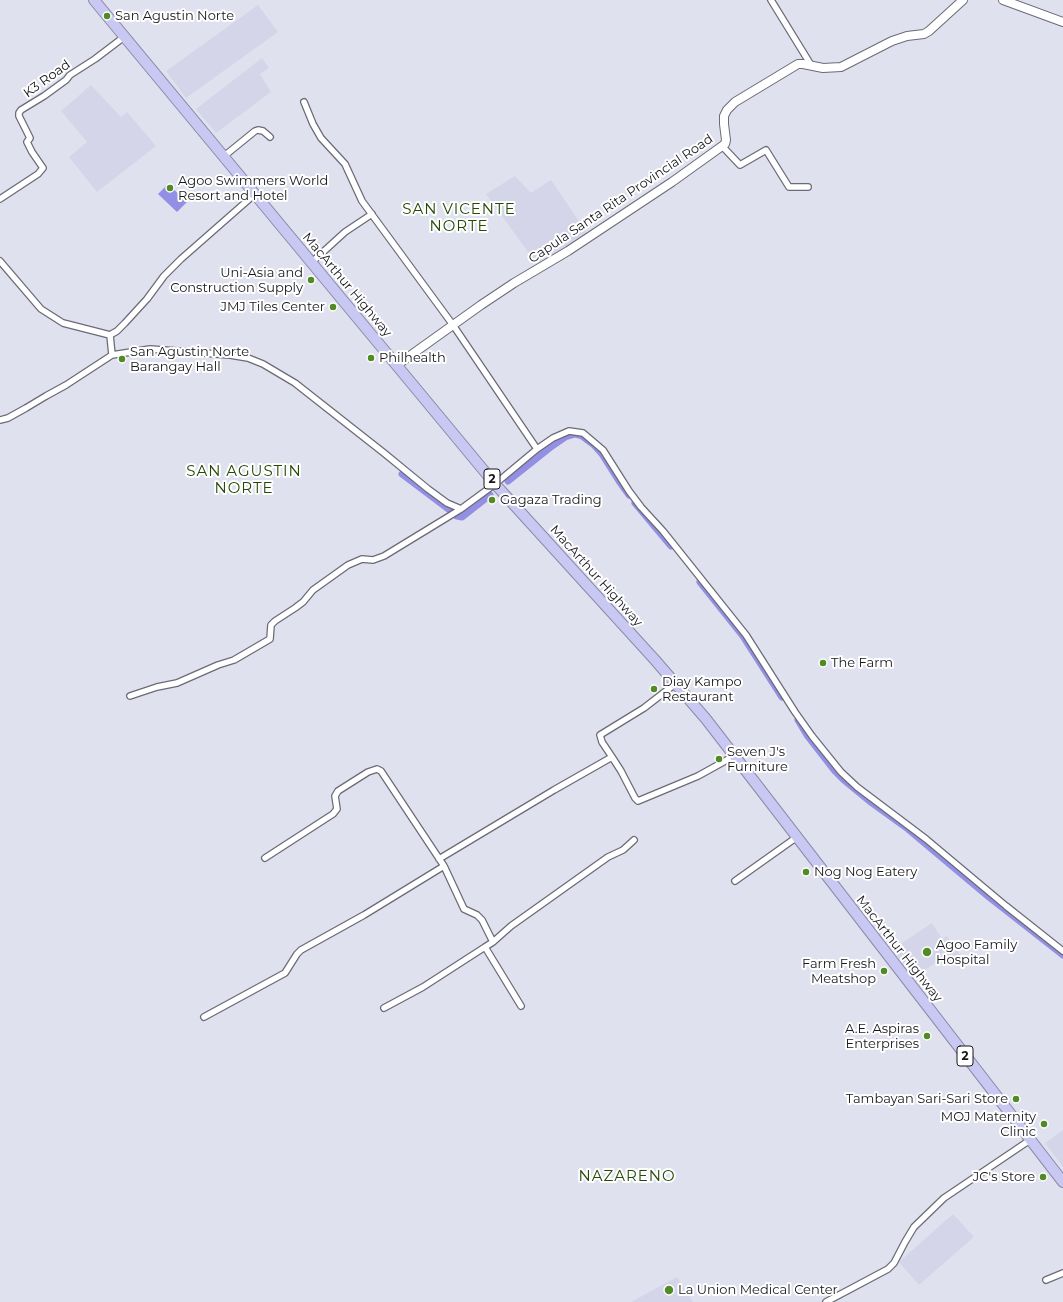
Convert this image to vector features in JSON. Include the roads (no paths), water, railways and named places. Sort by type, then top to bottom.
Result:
[{"type":"highway","name":"MacArthur Highway","points":[[94,0],[496,484],[706,719],[1063,1182]]},
{"type":"street","points":[[771,0],[811,65]]},
{"type":"street","name":"Capula Santa Rita Provincial Road","points":[[397,365],[514,283],[568,251],[672,182],[725,144],[724,116],[727,110],[735,102],[798,64],[823,68],[840,67],[892,41],[907,36],[924,34],[962,0]]},
{"type":"street","points":[[1003,0],[1063,22]]},
{"type":"street","name":"K3 Road","points":[[0,199],[38,174],[43,168],[32,152],[27,141],[30,138],[19,116],[21,110],[44,96],[66,80],[70,75],[95,59],[124,37]]},
{"type":"street","points":[[304,102],[313,124],[322,138],[345,164],[362,201],[453,325],[537,449]]},
{"type":"street","points":[[223,157],[255,131],[263,131],[270,137]]},
{"type":"street","points":[[722,146],[740,165],[766,150],[789,187],[808,186]]},
{"type":"street","points":[[0,261],[41,309],[64,324],[110,335],[117,331],[147,299],[164,276],[181,259],[255,194]]},
{"type":"street","points":[[311,263],[345,232],[372,214]]},
{"type":"street","points":[[110,335],[112,355]]},
{"type":"street","points":[[0,420],[8,418],[66,385],[112,355],[150,349],[167,349],[248,358],[263,364],[295,383],[428,489],[447,503],[461,510]]},
{"type":"street","points":[[130,696],[157,687],[178,683],[218,665],[234,660],[270,639],[270,629],[275,621],[296,608],[313,590],[348,565],[362,559],[373,560],[384,556],[461,510],[553,438],[569,432],[582,433],[603,450],[641,507],[663,531],[746,635],[795,712],[841,772],[857,787],[926,839],[1006,906],[1063,951]]},
{"type":"street","points":[[675,684],[644,708],[600,735],[602,742],[621,771],[635,798],[638,801],[698,776],[734,756]]},
{"type":"street","points":[[439,859],[612,757]]},
{"type":"street","points":[[265,858],[333,814],[337,809],[335,796],[338,791],[368,772],[378,769],[381,771],[444,866],[464,908],[477,915],[493,942]]},
{"type":"street","points":[[735,882],[797,837]]},
{"type":"street","points":[[384,1008],[418,990],[486,947],[511,926],[608,858],[623,850],[634,840]]},
{"type":"street","points":[[204,1017],[285,973],[301,950],[364,915],[444,866]]},
{"type":"street","points":[[486,947],[521,1006]]},
{"type":"street","points":[[826,1302],[888,1269],[894,1263],[914,1227],[944,1198],[1030,1140]]},
{"type":"street","points":[[1046,1280],[1063,1272]]},
{"type":"waterway","points":[[508,481],[552,446],[565,437],[575,434],[582,436],[594,445],[602,454],[629,495]]},
{"type":"waterway","points":[[402,474],[451,511]]},
{"type":"waterway","points":[[457,516],[462,517],[490,495]]},
{"type":"waterway","points":[[635,503],[671,546]]},
{"type":"waterway","points":[[700,582],[743,636],[782,697]]},
{"type":"waterway","points":[[798,720],[807,735],[835,771],[844,780],[872,803],[908,829],[989,897],[1063,955]]},
{"type":"place","name":"San Agustin Norte","points":[[107,16]]},
{"type":"place","name":"Agoo Swimmers World Resort and Hotel","points":[[170,188]]},
{"type":"place","name":"Uni-Asia and Construction Supply","points":[[311,280]]},
{"type":"place","name":"JMJ Tiles Center","points":[[333,307]]},
{"type":"place","name":"Philhealth","points":[[371,358]]},
{"type":"place","name":"San Agustin Norte Barangay Hall","points":[[122,359]]},
{"type":"place","name":"Gagaza Trading","points":[[492,500]]},
{"type":"place","name":"The Farm","points":[[823,663]]},
{"type":"place","name":"Diay Kampo Restaurant","points":[[654,689]]},
{"type":"place","name":"Seven J's Furniture","points":[[719,759]]},
{"type":"place","name":"Nog Nog Eatery","points":[[806,872]]},
{"type":"place","name":"Agoo Family Hospital","points":[[927,952]]},
{"type":"place","name":"Farm Fresh Meatshop","points":[[884,971]]},
{"type":"place","name":"A.E. Aspiras Enterprises","points":[[927,1036]]},
{"type":"place","name":"Tambayan Sari-Sari Store","points":[[1016,1099]]},
{"type":"place","name":"MOJ Maternity Clinic","points":[[1044,1124]]},
{"type":"place","name":"JC's Store","points":[[1043,1177]]},
{"type":"place","name":"La Union Medical Center","points":[[669,1290]]},
{"type":"district","name":"SAN VICENTE NORTE","points":[[459,218]]},
{"type":"district","name":"SAN AGUSTIN NORTE","points":[[244,480]]},
{"type":"district","name":"NAZARENO","points":[[627,1177]]}]
